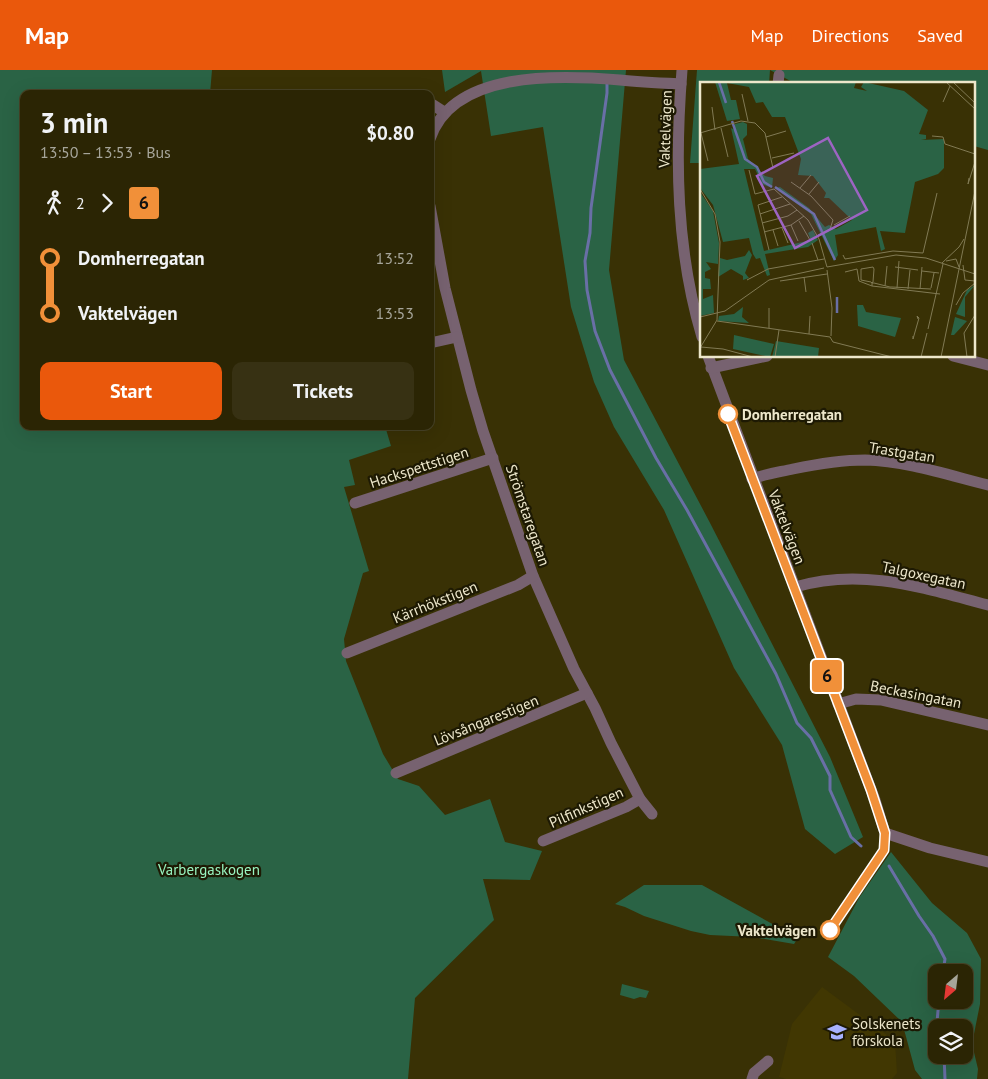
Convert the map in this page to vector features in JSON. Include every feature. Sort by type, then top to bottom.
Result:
[{"type":"street","name":"Vaktelvägen","points":[[682,70],[679,171],[682,240],[691,299],[700,330]]},
{"type":"street","points":[[434,129],[444,112],[466,94],[501,80],[546,76],[681,84]]},
{"type":"street","points":[[434,106],[444,112]]},
{"type":"street","name":"Strömstaregatan","points":[[434,232],[457,337],[483,431],[534,576],[574,670],[640,798],[652,814]]},
{"type":"street","points":[[434,342],[457,337]]},
{"type":"street","name":"Vaktelvägen","points":[[708,358],[752,479],[795,587],[871,790],[885,833],[930,848],[988,862]]},
{"type":"street","points":[[711,368],[758,358]]},
{"type":"street","points":[[961,358],[988,365]]},
{"type":"street","name":"Hackspettstigen","points":[[355,503],[493,458]]},
{"type":"street","name":"Trastgatan","points":[[752,479],[815,465],[840,461],[866,460],[903,464],[988,485]]},
{"type":"street","name":"Kärrhökstigen","points":[[347,653],[509,588],[534,576]]},
{"type":"street","name":"Talgoxegatan","points":[[795,587],[839,578],[885,580],[988,605]]},
{"type":"street","name":"Lövsångarestigen","points":[[396,773],[587,693]]},
{"type":"street","name":"Beckasingatan","points":[[838,704],[856,699],[881,700],[988,725]]},
{"type":"street","name":"Pilfinkstigen","points":[[543,841],[626,807],[640,798]]},
{"type":"street","points":[[752,1079],[754,1073],[768,1061]]},
{"type":"shaded area","name":"Solskenets förskola","points":[[822,987],[895,1041],[897,1073],[892,1079],[786,1079],[779,1077],[792,1024]]},
{"type":"green space","name":"Varbergaskogen","points":[[0,70],[212,70],[210,90],[20,90],[20,430],[386,430],[391,446],[349,460],[355,485],[344,487],[369,571],[363,573],[344,639],[346,661],[383,754],[398,779],[419,786],[445,815],[490,799],[505,842],[542,851],[530,880],[483,879],[494,920],[415,998],[408,1079],[0,1079]]},
{"type":"green space","points":[[442,70],[626,70],[609,270],[624,360],[830,757],[863,837],[835,854],[805,829],[782,745],[734,668],[664,510],[614,427],[594,382],[571,307],[543,127],[491,136],[481,71],[445,92]]},
{"type":"green space","points":[[697,70],[770,70],[769,82],[700,82],[700,163],[690,163]]},
{"type":"green space","points":[[770,70],[988,70],[988,150],[976,147],[976,82],[792,82]]},
{"type":"green space","points":[[891,852],[932,903],[967,933],[981,959],[980,1004],[973,1039],[973,1019],[928,1019],[928,1064],[973,1064],[973,1048],[978,1069],[977,1079],[922,1079],[915,1070],[902,1022],[854,976],[828,957],[859,898]]},
{"type":"green space","points":[[644,885],[702,885],[798,938],[794,944],[753,937],[710,935],[644,916],[615,904]]},
{"type":"green space","points":[[622,984],[649,991],[646,998],[634,999],[620,995]]},
{"type":"waterway","points":[[607,82],[591,208],[590,233],[585,261],[587,290],[595,331],[610,370],[656,458],[687,510],[776,674],[797,723],[811,738],[830,776],[830,790],[851,837],[861,846]]},
{"type":"waterway","points":[[889,866],[933,936],[945,959],[944,964]]},
{"type":"waterway","points":[[937,1019],[938,1009]]},
{"type":"waterway","points":[[944,1064],[945,1079]]},
{"type":"bus line","name":"6","points":[[728,414],[795,587],[871,790],[885,833],[884,850],[830,930]]},
{"type":"place","name":"Domherregatan","points":[[728,414]]},
{"type":"place","name":"Vaktelvägen","points":[[830,930]]},
{"type":"place","name":"Solskenets förskola","points":[[837,1032]]}]
